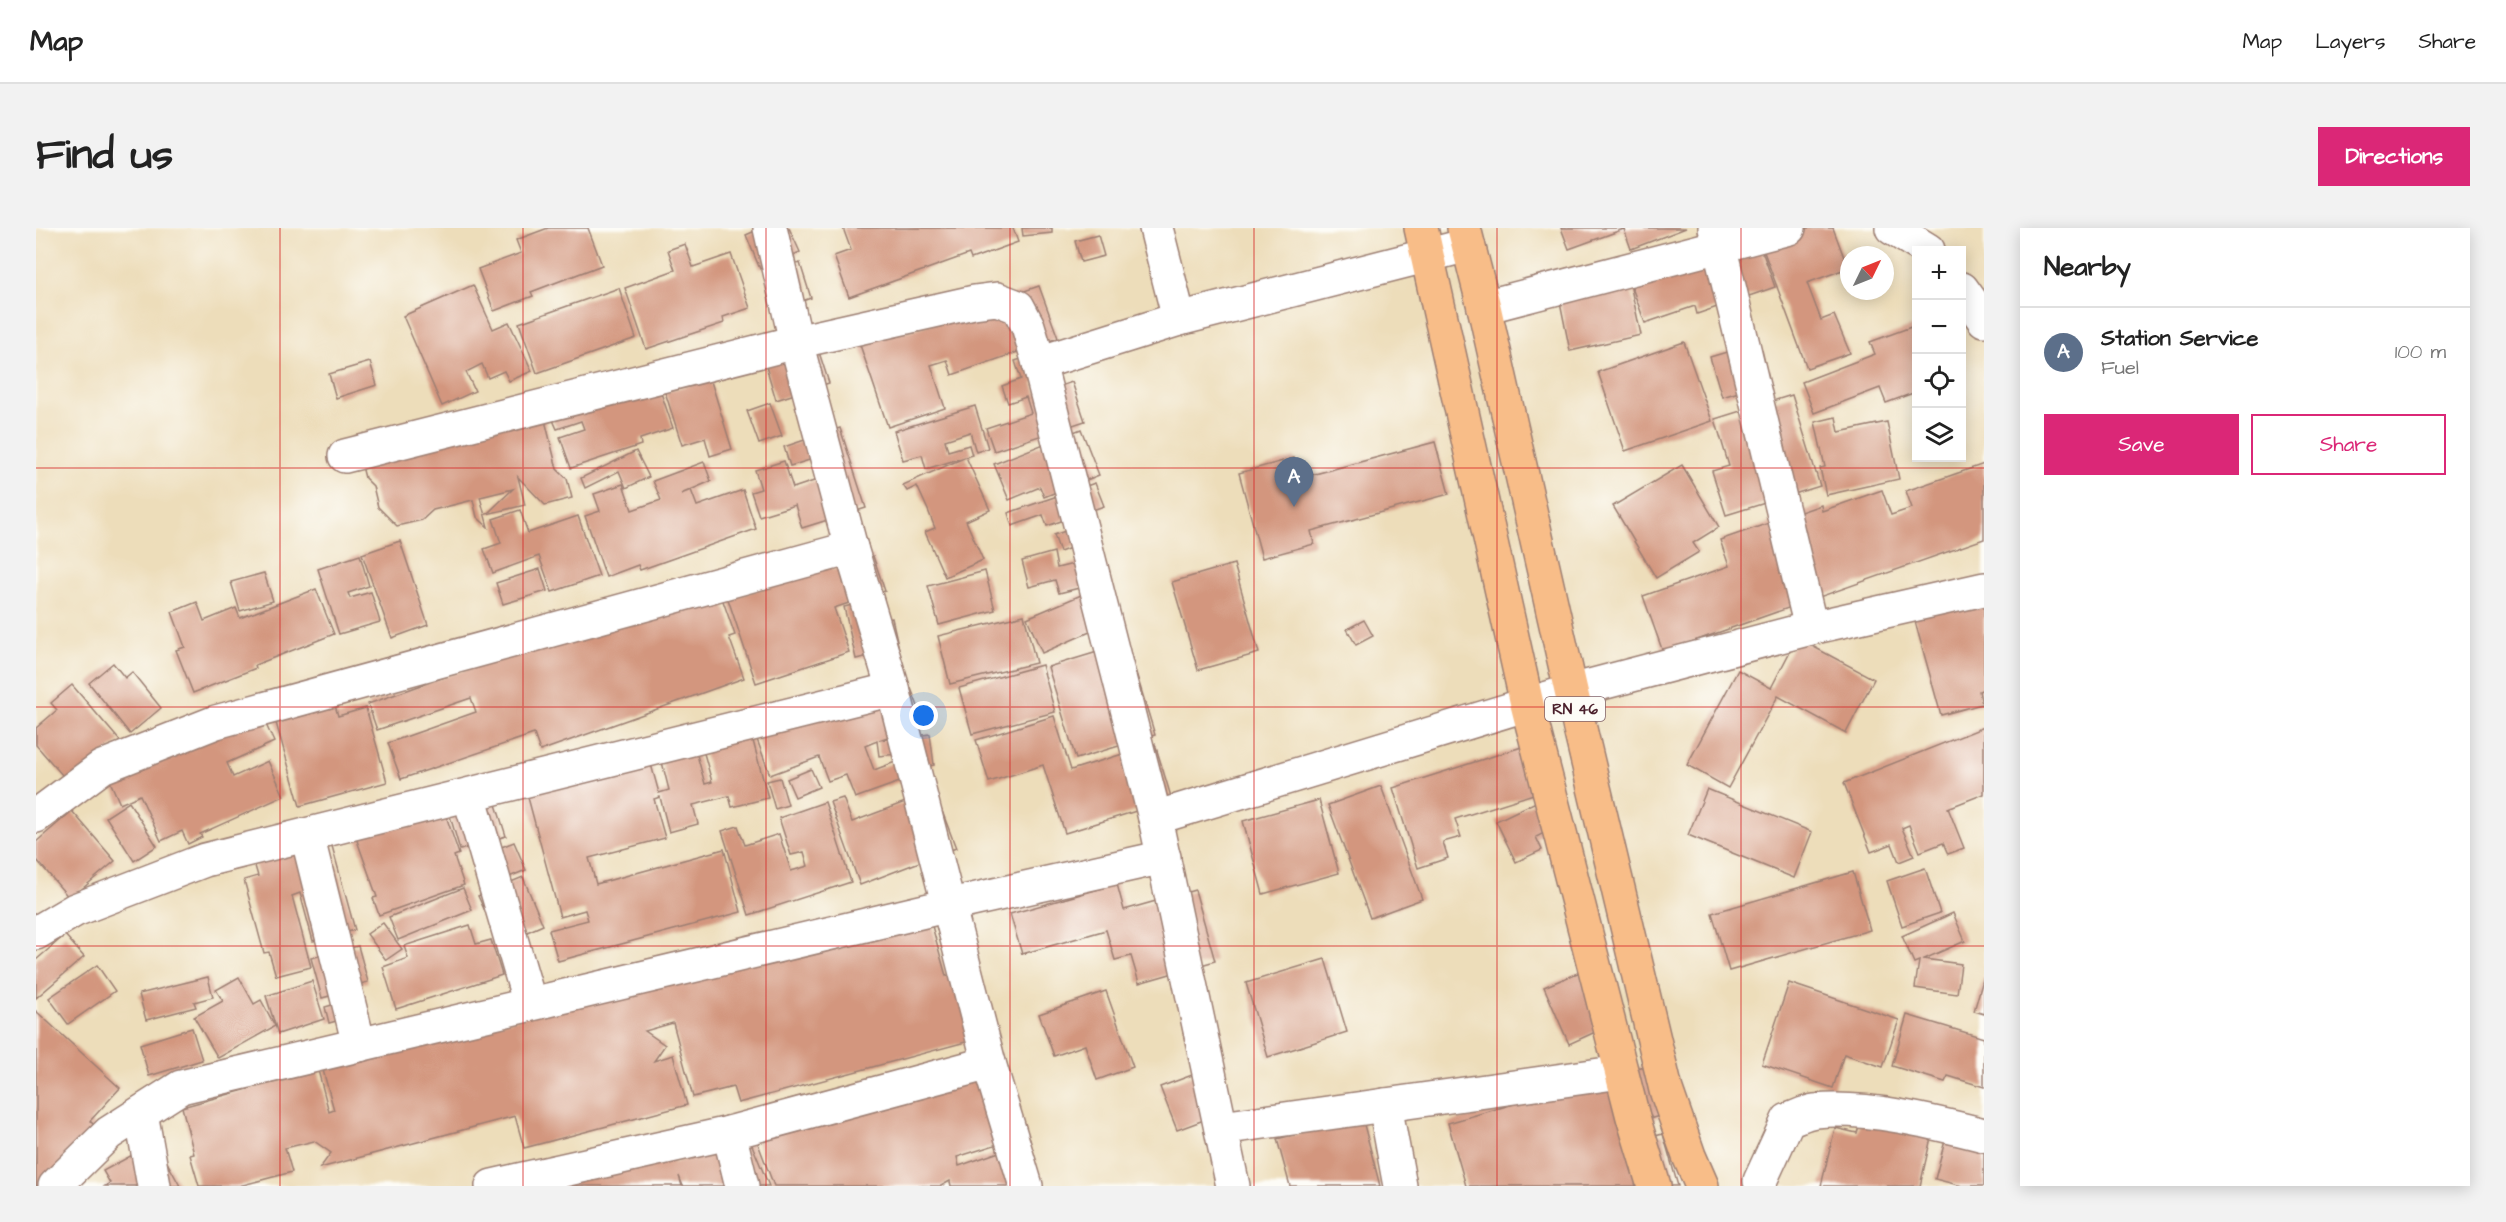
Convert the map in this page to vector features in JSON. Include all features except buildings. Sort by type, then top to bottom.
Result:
[{"type":"main road","name":"RN 46","points":[[1466,236],[1666,1090],[1702,1186]]},
{"type":"main road","name":"RN 46","points":[[1425,242],[1527,704],[1622,1072],[1654,1186]]},
{"type":"street","points":[[770,228],[796,342],[851,548],[893,689],[989,1063],[1026,1186]]},
{"type":"street","points":[[1156,228],[1179,319]]},
{"type":"street","points":[[1484,307],[1718,237],[1789,228]]},
{"type":"street","points":[[1892,228],[1921,246]]},
{"type":"street","points":[[1039,363],[1425,242],[1466,236]]},
{"type":"street","points":[[1718,237],[1811,628]]},
{"type":"street","points":[[345,456],[796,342],[974,302],[997,299],[1008,301],[1018,307],[1023,313],[1039,363],[1155,818],[1233,1186]]},
{"type":"street","points":[[36,816],[102,767],[216,722],[851,548]]},
{"type":"street","points":[[1155,818],[1571,691],[1811,628],[1984,589]]},
{"type":"street","points":[[36,933],[75,909],[205,860],[893,689]]},
{"type":"street","points":[[469,795],[530,1005]]},
{"type":"street","points":[[307,834],[359,1045]]},
{"type":"street","points":[[56,1186],[109,1133],[181,1087],[950,905],[1164,857]]},
{"type":"street","points":[[492,1186],[729,1133],[989,1063]]},
{"type":"street","points":[[1221,1128],[1622,1072]]},
{"type":"street","points":[[1385,1105],[1400,1186]]},
{"type":"street","points":[[1760,1181],[1788,1120],[1813,1112],[1852,1112],[1904,1118],[1984,1135]]},
{"type":"street","points":[[141,1113],[154,1186]]},
{"type":"street","points":[[729,1133],[742,1186]]},
{"type":"place","name":"Station Service","points":[[1294,507]]}]
